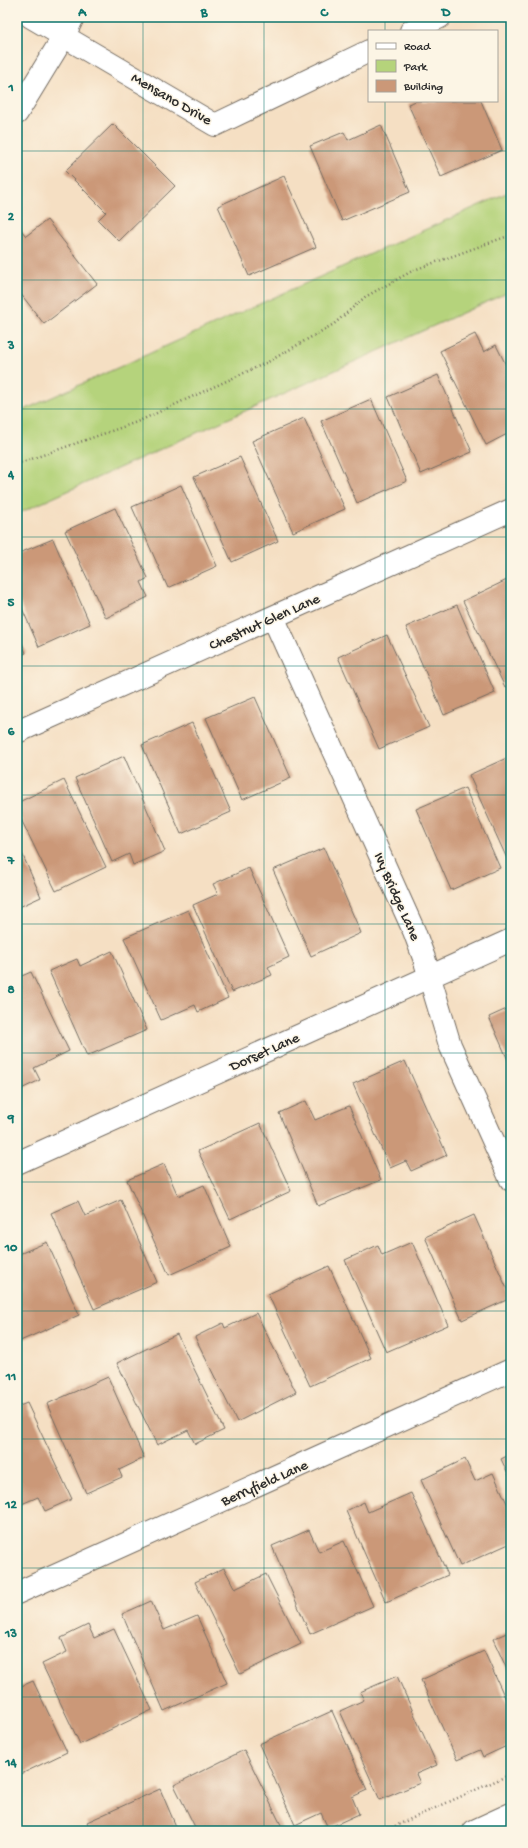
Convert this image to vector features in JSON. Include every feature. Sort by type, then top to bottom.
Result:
[{"type":"street","points":[[17,113],[68,27],[31,17]]},
{"type":"street","points":[[413,30],[440,17]]},
{"type":"street","name":"Mensano Drive","points":[[68,27],[215,125],[368,51]]},
{"type":"street","name":"Chestnut Glen Lane","points":[[17,732],[511,510]]},
{"type":"street","name":"Ivy Bridge Lane","points":[[273,617],[414,931],[430,977],[450,1045],[511,1180]]},
{"type":"street","name":"Dorset Lane","points":[[17,1163],[511,940]]},
{"type":"street","name":"Berryfield Lane","points":[[17,1593],[511,1370]]},
{"type":"street","points":[[474,1831],[511,1814]]},
{"type":"path","points":[[17,464],[137,422],[268,362],[334,324],[365,297],[414,270],[511,235]]},
{"type":"path","points":[[384,1831],[511,1774]]},
{"type":"green space","points":[[511,191],[511,291],[17,514],[17,413]]},
{"type":"building","points":[[413,102],[481,102],[502,150],[441,177],[408,104]]},
{"type":"building","points":[[113,124],[175,186],[119,241],[98,220],[106,212],[65,171]]},
{"type":"building","points":[[381,125],[410,192],[342,221],[310,146],[344,132],[348,140]]},
{"type":"building","points":[[284,176],[316,247],[249,276],[218,206]]},
{"type":"building","points":[[47,220],[97,284],[44,324],[17,289],[17,233],[21,230],[26,236]]},
{"type":"building","points":[[475,334],[484,352],[496,345],[511,375],[511,432],[486,445],[440,351]]},
{"type":"building","points":[[438,375],[472,452],[421,474],[388,397]]},
{"type":"building","points":[[371,399],[407,481],[357,503],[321,421]]},
{"type":"building","points":[[304,418],[345,509],[293,532],[252,441]]},
{"type":"building","points":[[240,457],[278,541],[232,562],[194,477]]},
{"type":"building","points":[[181,485],[217,566],[168,588],[132,507]]},
{"type":"building","points":[[115,508],[148,578],[141,582],[148,597],[106,618],[65,531]]},
{"type":"building","points":[[53,539],[90,624],[39,647],[17,597],[17,554]]},
{"type":"building","points":[[511,578],[511,684],[505,687],[463,601]]},
{"type":"building","points":[[457,605],[495,693],[444,715],[406,627]]},
{"type":"building","points":[[17,632],[26,653],[17,657]]},
{"type":"building","points":[[387,635],[429,727],[379,749],[338,657]]},
{"type":"building","points":[[255,697],[291,778],[242,800],[206,718]]},
{"type":"building","points":[[192,723],[231,812],[181,834],[142,745]]},
{"type":"building","points":[[124,756],[165,851],[133,865],[129,854],[112,862],[75,778]]},
{"type":"building","points":[[511,756],[511,862],[509,863],[469,775]]},
{"type":"building","points":[[64,780],[106,867],[56,891],[17,811],[17,803]]},
{"type":"building","points":[[465,788],[500,868],[451,890],[416,809]]},
{"type":"building","points":[[17,842],[41,897],[17,908]]},
{"type":"building","points":[[324,848],[361,933],[311,956],[273,870]]},
{"type":"building","points":[[249,868],[289,957],[268,967],[272,975],[232,992],[193,905],[218,894],[213,884]]},
{"type":"building","points":[[188,910],[228,998],[198,1012],[195,1005],[161,1020],[124,938]]},
{"type":"building","points":[[112,951],[147,1030],[87,1056],[49,971],[77,959],[80,966]]},
{"type":"building","points":[[31,972],[69,1051],[34,1068],[40,1080],[17,1091],[17,978]]},
{"type":"building","points":[[511,1007],[511,1067],[489,1017]]},
{"type":"building","points":[[405,1061],[447,1155],[411,1171],[406,1161],[390,1168],[353,1084]]},
{"type":"building","points":[[306,1101],[315,1120],[349,1106],[381,1180],[318,1206],[279,1113]]},
{"type":"building","points":[[260,1123],[291,1191],[230,1219],[198,1151]]},
{"type":"building","points":[[164,1164],[178,1196],[204,1185],[231,1247],[169,1275],[127,1180]]},
{"type":"building","points":[[121,1200],[157,1282],[94,1309],[51,1213],[78,1201],[85,1216]]},
{"type":"building","points":[[474,1215],[511,1298],[462,1320],[425,1237]]},
{"type":"building","points":[[47,1242],[79,1315],[18,1342],[17,1255]]},
{"type":"building","points":[[412,1242],[448,1325],[386,1352],[345,1260],[378,1245],[382,1255]]},
{"type":"building","points":[[329,1266],[371,1358],[310,1386],[268,1294]]},
{"type":"building","points":[[256,1313],[296,1392],[237,1422],[195,1337],[223,1323],[225,1328]]},
{"type":"building","points":[[177,1334],[224,1430],[195,1444],[188,1430],[157,1445],[117,1363]]},
{"type":"building","points":[[108,1377],[144,1458],[119,1470],[122,1477],[86,1493],[47,1404]]},
{"type":"building","points":[[27,1403],[72,1499],[45,1511],[38,1497],[17,1506],[17,1407]]},
{"type":"building","points":[[511,1454],[511,1480],[501,1459]]},
{"type":"building","points":[[465,1459],[475,1481],[493,1473],[511,1512],[511,1543],[460,1566],[421,1480]]},
{"type":"building","points":[[411,1493],[448,1575],[386,1602],[346,1511],[364,1502],[368,1512]]},
{"type":"building","points":[[309,1530],[319,1552],[344,1541],[373,1606],[310,1634],[272,1546]]},
{"type":"building","points":[[224,1568],[235,1589],[266,1574],[301,1644],[240,1674],[195,1582]]},
{"type":"building","points":[[151,1601],[164,1630],[197,1616],[227,1683],[164,1711],[122,1614]]},
{"type":"building","points":[[88,1625],[94,1638],[114,1629],[152,1710],[80,1744],[42,1664],[67,1652],[61,1638]]},
{"type":"building","points":[[511,1631],[511,1678],[493,1639]]},
{"type":"building","points":[[484,1651],[511,1711],[511,1744],[483,1757],[480,1750],[457,1760],[421,1680]]},
{"type":"building","points":[[397,1676],[437,1765],[416,1774],[420,1783],[380,1800],[340,1711],[364,1700],[360,1692]]},
{"type":"building","points":[[33,1681],[67,1752],[17,1776],[17,1688]]},
{"type":"building","points":[[332,1711],[367,1790],[352,1797],[359,1814],[328,1828],[321,1813],[295,1825],[259,1744]]},
{"type":"building","points":[[244,1750],[284,1831],[197,1831],[174,1785]]},
{"type":"building","points":[[160,1789],[178,1831],[91,1831],[87,1822]]}]
